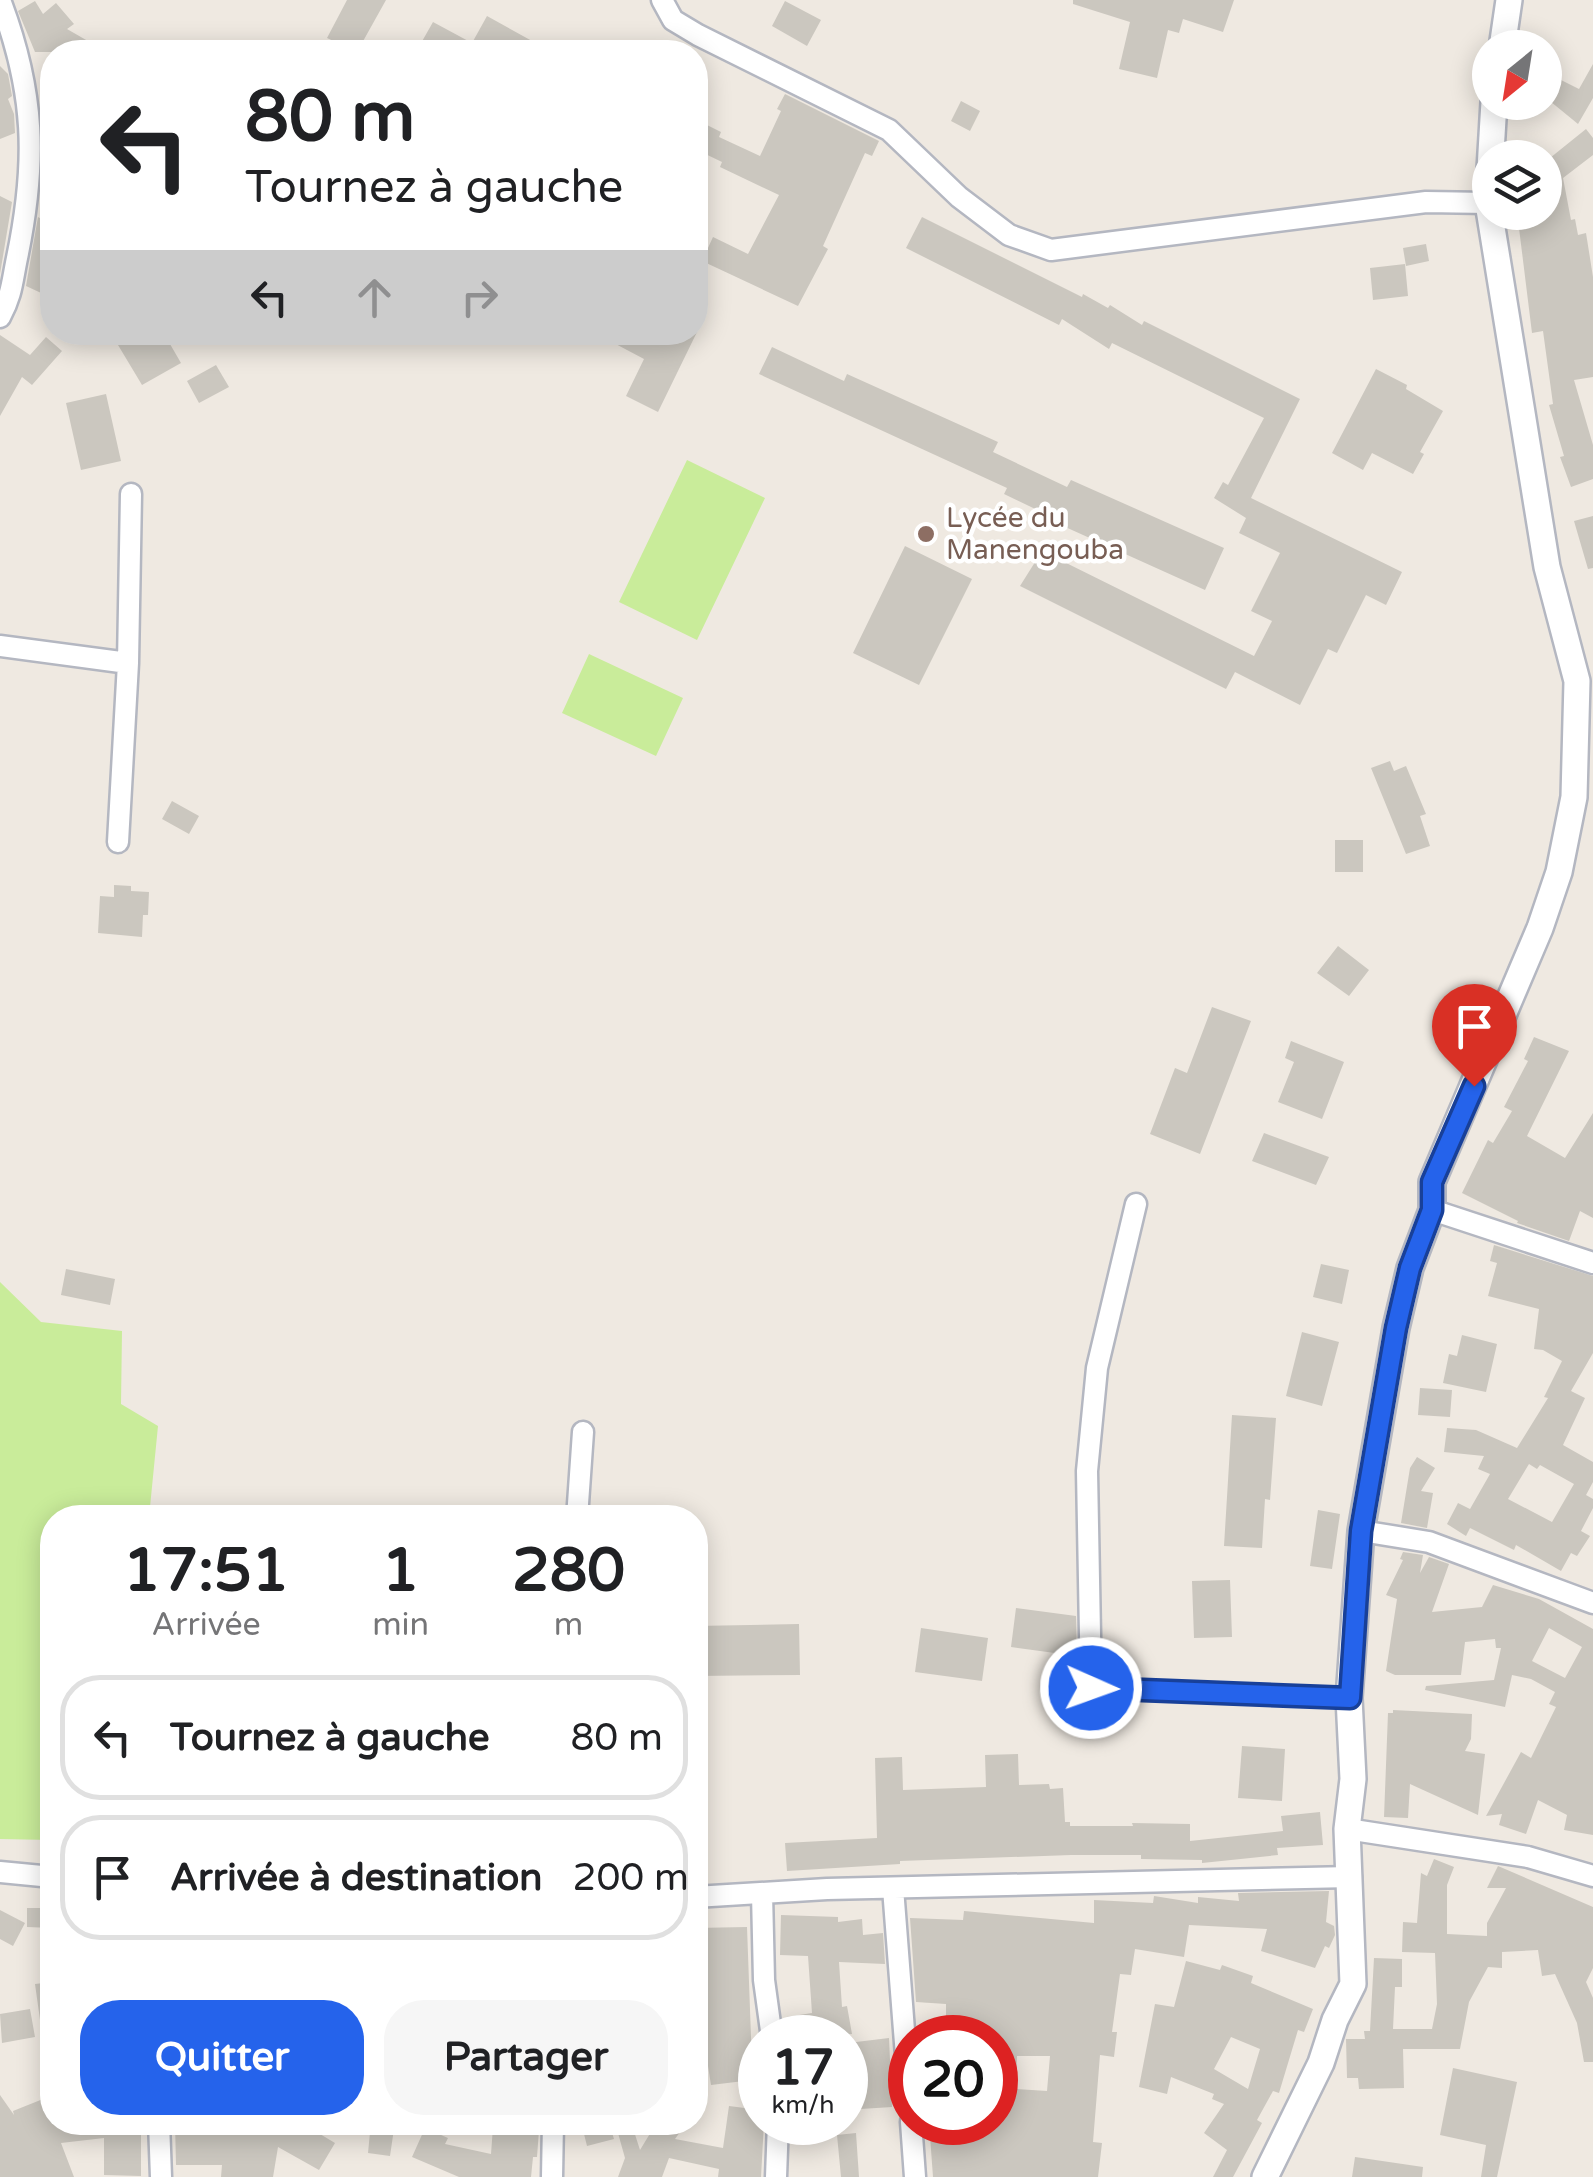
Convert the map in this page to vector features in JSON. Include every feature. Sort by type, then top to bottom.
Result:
[{"type":"street","points":[[0,0],[18,49],[29,100],[31,142],[22,232],[0,317]]},
{"type":"street","points":[[662,0],[674,20],[698,35],[889,130],[959,197],[1008,235],[1032,246],[1051,250],[1426,202],[1472,203]]},
{"type":"street","points":[[1505,30],[1509,0]]},
{"type":"street","points":[[1266,2177],[1321,2063],[1334,2020],[1354,1984],[1347,1829],[1353,1779],[1350,1698],[1361,1531],[1396,1328],[1410,1268],[1432,1210],[1432,1182],[1502,1022],[1553,890],[1574,797],[1577,681],[1547,567],[1492,230]]},
{"type":"street","points":[[118,842],[128,663],[131,494]]},
{"type":"street","points":[[0,646],[128,663]]},
{"type":"street","points":[[1091,1688],[1090,1437],[1097,1368],[1136,1204]]},
{"type":"street","points":[[1432,1210],[1593,1263]]},
{"type":"street","points":[[578,1505],[583,1432]]},
{"type":"street","points":[[1361,1531],[1429,1542],[1593,1604]]},
{"type":"street","points":[[1347,1829],[1528,1856],[1593,1876]]},
{"type":"street","points":[[0,1872],[40,1875]]},
{"type":"street","points":[[708,1896],[1351,1877]]},
{"type":"street","points":[[892,1888],[902,2015]]},
{"type":"street","points":[[762,1892],[769,2015]]},
{"type":"street","points":[[160,2135],[161,2177]]},
{"type":"street","points":[[552,2177],[553,2135]]},
{"type":"street","points":[[776,2177],[777,2145]]},
{"type":"street","points":[[913,2145],[916,2177]]},
{"type":"lane","points":[[1091,1688],[1350,1698]]},
{"type":"green space","points":[[687,460],[765,498],[697,640],[619,602]]},
{"type":"green space","points":[[589,654],[683,698],[656,756],[562,713]]},
{"type":"green space","points":[[0,1282],[41,1322],[122,1331],[121,1404],[158,1426],[150,1505],[40,1505],[40,1840],[0,1839]]},
{"type":"building","points":[[347,0],[386,0],[364,40],[327,38]]},
{"type":"building","points":[[1073,0],[1234,0],[1223,32],[1183,19],[1179,33],[1168,30],[1157,78],[1119,69],[1130,22],[1073,4]]},
{"type":"building","points":[[35,1],[43,14],[56,3],[74,24],[67,29],[86,40],[40,40],[40,52],[35,52],[18,11]]},
{"type":"building","points":[[785,1],[821,20],[807,46],[772,26]]},
{"type":"building","points":[[487,16],[530,40],[474,40]]},
{"type":"building","points":[[433,22],[466,40],[423,40]]},
{"type":"building","points":[[1593,64],[1593,98],[1578,124],[1562,111],[1562,80],[1579,89]]},
{"type":"building","points":[[0,66],[8,74],[15,133],[0,139]]},
{"type":"building","points":[[785,94],[879,141],[872,156],[865,153],[823,246],[828,249],[798,306],[708,264],[713,237],[748,254],[779,195],[720,167],[722,162],[708,155],[708,126],[721,132],[719,137],[760,156],[781,111],[777,109]]},
{"type":"building","points":[[961,101],[980,111],[970,131],[951,121]]},
{"type":"building","points":[[1586,129],[1593,138],[1593,155],[1563,178],[1571,220],[1575,219],[1578,235],[1586,233],[1593,277],[1593,377],[1574,380],[1593,445],[1593,479],[1571,487],[1549,405],[1553,404],[1543,331],[1532,333],[1519,230],[1562,230],[1562,148]]},
{"type":"building","points":[[0,196],[12,202],[0,274]]},
{"type":"building","points":[[38,217],[40,292],[26,286]]},
{"type":"building","points":[[922,217],[1300,399],[1251,498],[1402,572],[1386,605],[1366,595],[1337,653],[1328,649],[1300,705],[1235,672],[1226,689],[1020,586],[1042,551],[1254,656],[1272,621],[1251,611],[1280,553],[1239,533],[1246,518],[1214,498],[1223,482],[1228,485],[1264,418],[1112,343],[1109,349],[1062,319],[1059,325],[906,248]]},
{"type":"building","points":[[1426,244],[1429,261],[1406,266],[1403,248]]},
{"type":"building","points":[[1405,264],[1408,296],[1373,300],[1370,268]]},
{"type":"building","points":[[0,335],[30,355],[40,344],[55,345],[62,351],[32,385],[22,377],[0,416]]},
{"type":"building","points":[[118,345],[171,345],[181,363],[142,385]]},
{"type":"building","points":[[618,345],[691,345],[658,412],[626,396],[644,359]]},
{"type":"building","points":[[772,347],[844,381],[847,374],[998,442],[993,452],[1067,487],[1071,480],[1224,548],[1205,590],[1052,521],[1054,518],[1004,494],[1007,488],[759,374]]},
{"type":"building","points":[[216,365],[229,387],[199,403],[187,381]]},
{"type":"building","points":[[1376,369],[1443,411],[1420,452],[1424,454],[1413,474],[1372,453],[1363,470],[1332,453]]},
{"type":"building","points":[[106,394],[121,461],[81,470],[66,403]]},
{"type":"building","points":[[1593,516],[1593,568],[1588,569],[1574,521]]},
{"type":"building","points":[[905,546],[972,579],[919,685],[853,653]]},
{"type":"building","points":[[1390,761],[1394,771],[1406,766],[1426,814],[1420,816],[1430,846],[1406,854],[1371,768]]},
{"type":"building","points":[[172,801],[199,816],[189,834],[162,819]]},
{"type":"building","points":[[1335,840],[1363,840],[1363,872],[1335,872]]},
{"type":"building","points":[[114,885],[149,892],[142,937],[98,933],[100,896],[114,897]]},
{"type":"building","points":[[1338,946],[1369,970],[1349,996],[1317,973]]},
{"type":"building","points":[[1212,1007],[1251,1021],[1200,1154],[1150,1134],[1175,1068],[1187,1073]]},
{"type":"building","points":[[1534,1037],[1569,1051],[1527,1136],[1565,1158],[1593,1113],[1593,1218],[1580,1211],[1569,1241],[1517,1223],[1462,1193],[1488,1140],[1493,1143],[1512,1111],[1504,1107],[1528,1061],[1524,1059]]},
{"type":"building","points":[[1291,1041],[1344,1062],[1322,1119],[1278,1102],[1294,1062],[1285,1058]]},
{"type":"building","points":[[1264,1133],[1329,1157],[1316,1185],[1252,1161]]},
{"type":"building","points":[[1494,1245],[1593,1276],[1593,1353],[1571,1391],[1585,1398],[1563,1445],[1593,1462],[1593,1482],[1586,1495],[1593,1499],[1593,1508],[1581,1531],[1590,1536],[1577,1556],[1571,1553],[1561,1571],[1516,1545],[1514,1550],[1470,1528],[1466,1536],[1447,1524],[1458,1503],[1470,1509],[1490,1474],[1478,1469],[1484,1456],[1444,1452],[1447,1428],[1476,1430],[1517,1448],[1548,1398],[1544,1397],[1562,1361],[1534,1349],[1539,1309],[1488,1296],[1497,1263],[1490,1261]],"holes":[[[1529,1464],[1537,1469],[1540,1465],[1574,1484],[1552,1522],[1508,1499]]]},
{"type":"building","points":[[1321,1264],[1349,1270],[1342,1304],[1313,1297]]},
{"type":"building","points":[[66,1269],[115,1279],[110,1305],[61,1295]]},
{"type":"building","points":[[1302,1332],[1339,1342],[1322,1406],[1286,1396]]},
{"type":"building","points":[[1462,1335],[1497,1344],[1486,1392],[1443,1383],[1449,1354],[1457,1356]]},
{"type":"building","points":[[1420,1388],[1452,1390],[1450,1417],[1418,1415]]},
{"type":"building","points":[[1232,1415],[1276,1418],[1262,1548],[1224,1546]]},
{"type":"building","points":[[1417,1457],[1435,1468],[1421,1491],[1433,1493],[1427,1528],[1401,1523],[1410,1468]]},
{"type":"building","points":[[1318,1510],[1340,1514],[1332,1569],[1310,1566]]},
{"type":"building","points":[[1403,1552],[1423,1555],[1420,1573],[1429,1557],[1449,1564],[1432,1612],[1482,1607],[1493,1585],[1539,1599],[1593,1629],[1593,1835],[1564,1830],[1567,1815],[1538,1800],[1526,1834],[1499,1825],[1502,1814],[1486,1816],[1521,1752],[1531,1758],[1556,1707],[1549,1704],[1555,1692],[1531,1679],[1512,1675],[1505,1707],[1425,1690],[1426,1686],[1494,1680],[1501,1648],[1496,1648],[1495,1639],[1465,1642],[1461,1675],[1395,1675],[1386,1671],[1397,1599],[1386,1595],[1403,1560]],"holes":[[[1549,1628],[1582,1647],[1565,1678],[1532,1661]]]},
{"type":"building","points":[[1230,1580],[1232,1637],[1194,1638],[1192,1581]]},
{"type":"building","points":[[1016,1608],[1076,1616],[1077,1656],[1011,1647]]},
{"type":"building","points":[[799,1624],[800,1675],[708,1676],[708,1626]]},
{"type":"building","points":[[921,1628],[988,1638],[982,1681],[915,1672]]},
{"type":"building","points":[[1393,1710],[1472,1714],[1471,1739],[1465,1751],[1485,1754],[1478,1815],[1410,1784],[1408,1818],[1384,1817],[1388,1713]]},
{"type":"building","points":[[1242,1746],[1285,1749],[1282,1801],[1238,1798]]},
{"type":"building","points":[[1018,1754],[1019,1785],[1049,1784],[1050,1789],[1063,1788],[1065,1822],[1070,1822],[1070,1826],[1190,1824],[1190,1841],[1283,1831],[1281,1816],[1320,1812],[1323,1845],[1277,1848],[1278,1855],[1202,1863],[1141,1859],[1141,1855],[1071,1855],[900,1861],[787,1871],[785,1843],[877,1838],[875,1758],[902,1757],[903,1790],[986,1787],[985,1755]]},
{"type":"building","points":[[1434,1859],[1454,1867],[1447,1885],[1447,1934],[1487,1936],[1487,1923],[1506,1888],[1487,1888],[1498,1866],[1593,1907],[1593,1968],[1586,1982],[1593,1998],[1593,2062],[1584,2062],[1577,2023],[1555,1974],[1542,1976],[1538,1950],[1502,1952],[1502,1968],[1488,1967],[1469,2002],[1460,2049],[1403,2049],[1404,2088],[1359,2089],[1358,2078],[1347,2078],[1346,2039],[1365,2039],[1364,2031],[1370,2031],[1374,1958],[1402,1959],[1402,1987],[1395,1987],[1393,2029],[1432,2029],[1437,2004],[1435,1953],[1402,1952],[1403,1922],[1417,1923],[1421,1873],[1427,1876]]},
{"type":"building","points":[[1329,1891],[1326,1922],[1334,1926],[1335,1935],[1315,1968],[1261,1951],[1267,1929],[1189,1925],[1184,1957],[1135,1949],[1131,1975],[1120,1974],[1112,2032],[1117,2032],[1114,2057],[1100,2055],[1093,2142],[1102,2143],[1098,2177],[933,2177],[931,2145],[1018,2145],[1018,2089],[1047,2091],[1050,2056],[1018,2056],[1018,2015],[946,2015],[946,2004],[916,2002],[910,1918],[963,1920],[964,1911],[1094,1923],[1094,1900],[1153,1903],[1154,1896],[1198,1903],[1198,1897],[1239,1901],[1238,1893]]},
{"type":"building","points":[[27,1908],[40,1908],[40,1928],[27,1927]]},
{"type":"building","points":[[0,1910],[25,1923],[13,1946],[0,1939]]},
{"type":"building","points":[[781,1915],[838,1917],[838,1922],[862,1919],[863,1935],[883,1933],[885,1964],[839,1962],[842,2007],[847,2006],[849,2015],[800,2015],[812,2013],[808,1956],[780,1955]]},
{"type":"building","points":[[747,1927],[750,2015],[738,2015],[738,2082],[711,2085],[708,1928]]},
{"type":"building","points":[[1186,1961],[1220,1970],[1222,1965],[1253,1976],[1251,1983],[1313,2009],[1304,2032],[1298,2030],[1279,2093],[1273,2091],[1257,2120],[1262,2123],[1233,2177],[1213,2177],[1227,2150],[1204,2133],[1224,2104],[1212,2099],[1214,2094],[1171,2077],[1167,2094],[1139,2087],[1155,2004],[1174,2007]],"holes":[[[1231,2037],[1260,2049],[1248,2089],[1214,2069]]]},
{"type":"building","points":[[40,1983],[40,2020],[35,1984]]},
{"type":"building","points":[[30,2009],[35,2037],[2,2043],[0,2014]]},
{"type":"building","points":[[888,2038],[888,2107],[868,2109],[868,2041]]},
{"type":"building","points":[[1453,2068],[1517,2082],[1497,2177],[1481,2177],[1486,2145],[1440,2135]]},
{"type":"building","points":[[0,2095],[14,2115],[13,2111],[40,2100],[40,2135],[141,2135],[141,2176],[104,2175],[104,2138],[61,2143],[74,2177],[0,2177]]},
{"type":"building","points":[[729,2106],[738,2107],[738,2145],[763,2145],[761,2177],[718,2177],[719,2169],[669,2158],[662,2177],[618,2177],[625,2158],[619,2135],[635,2135],[640,2150],[649,2135],[678,2135],[675,2139],[723,2148]]},
{"type":"building","points":[[175,2135],[322,2135],[335,2143],[319,2170],[278,2147],[273,2177],[221,2177],[222,2165],[176,2165]]},
{"type":"building","points":[[370,2135],[393,2135],[390,2156],[368,2153]]},
{"type":"building","points":[[422,2135],[441,2135],[448,2138],[445,2144],[491,2154],[492,2135],[539,2135],[531,2177],[459,2177],[412,2157]]},
{"type":"building","points":[[584,2135],[613,2135],[614,2139],[587,2146]]},
{"type":"building","points":[[838,2145],[857,2145],[859,2177],[841,2177]]},
{"type":"building","points":[[1355,2157],[1423,2167],[1422,2177],[1352,2177]]},
{"type":"place","name":"Lycée du Manengouba","points":[[926,534]]},
{"type":"route","points":[[1091,1688],[1350,1698],[1361,1531],[1396,1328],[1410,1268],[1432,1210],[1432,1182],[1474,1086]]}]
